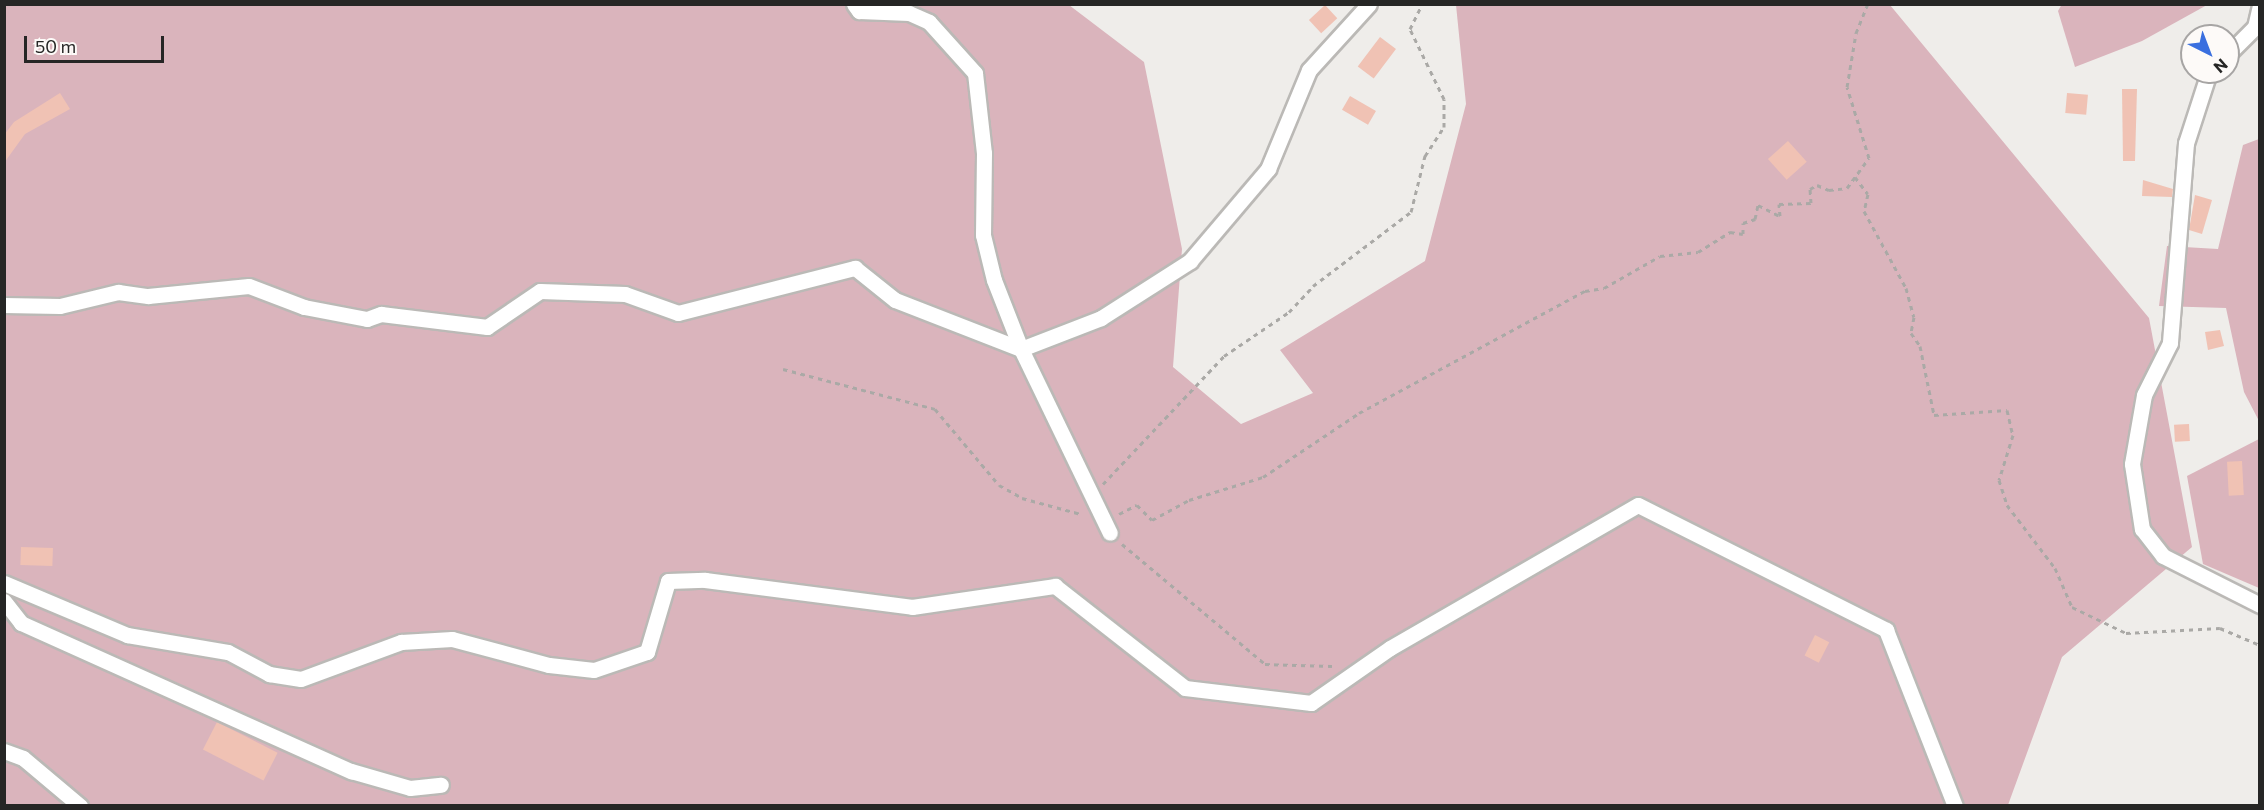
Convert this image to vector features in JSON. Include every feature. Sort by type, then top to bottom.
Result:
[{"type":"street","points":[[854,4],[859,11],[909,13],[929,21],[975,73],[984,153],[983,235],[1021,349],[1110,532]]},
{"type":"street","points":[[4,305],[60,306],[118,292],[148,296],[249,286],[304,307],[367,319],[381,314],[487,327],[540,291],[625,294],[678,313],[855,268],[895,300],[1021,349],[1101,318],[1190,261],[1268,169],[1309,70],[1369,4]]},
{"type":"street","points":[[2240,42],[2255,27],[2259,6]]},
{"type":"street","points":[[2205,84],[2186,143],[2170,343],[2144,395],[2132,464],[2142,529],[2163,556],[2259,605]]},
{"type":"street","points":[[4,584],[127,635],[228,652],[269,674],[301,680],[401,642],[452,639],[549,665],[594,670],[647,652],[668,581],[705,580],[912,607],[1055,586],[1185,688],[1311,703],[1364,666],[1638,505],[1886,630],[1955,806]]},
{"type":"street","points":[[4,601],[21,623],[351,771],[410,788],[441,785]]},
{"type":"street","points":[[4,751],[23,758],[80,806]]},
{"type":"path","points":[[1104,494],[1111,471],[1155,434],[1224,356],[1290,312],[1313,286],[1411,212],[1425,156],[1444,127],[1444,99],[1410,29],[1422,4]]},
{"type":"path","points":[[1110,532],[1129,506],[1137,505],[1152,520],[1189,500],[1263,477],[1359,413],[1585,291],[1604,288],[1660,256],[1698,252],[1731,232],[1743,234],[1743,223],[1755,219],[1758,205],[1780,216],[1779,204],[1807,206],[1810,189],[1847,188],[1869,158],[1847,87],[1856,33],[1868,4]]},
{"type":"path","points":[[1855,177],[1868,194],[1864,210],[1906,288],[1914,317],[1911,333],[1920,346],[1934,415],[2007,410],[2013,435],[1999,480],[2007,505],[2055,568],[2072,607],[2126,633],[2220,628],[2259,645]]},
{"type":"path","points":[[783,369],[935,409],[999,485],[1022,498],[1082,514],[1110,532],[1265,664],[1364,666]]},
{"type":"shaded area","points":[[2062,4],[2207,5],[2142,41],[2075,67],[2058,11]]},
{"type":"shaded area","points":[[5,5],[1069,5],[1144,62],[1182,249],[1173,367],[1241,424],[1313,393],[1280,350],[1425,261],[1466,104],[1456,5],[1890,5],[2149,318],[2192,547],[2062,657],[2008,805],[5,806]]},
{"type":"shaded area","points":[[2259,139],[2259,421],[2244,392],[2226,308],[2159,306],[2167,246],[2218,249],[2243,145]]},
{"type":"shaded area","points":[[2259,439],[2259,588],[2203,564],[2187,476]]},
{"type":"building","points":[[1325,5],[1337,18],[1321,33],[1309,20]]},
{"type":"building","points":[[1380,37],[1396,49],[1374,79],[1358,67]]},
{"type":"building","points":[[2122,89],[2137,89],[2135,161],[2123,161]]},
{"type":"building","points":[[60,93],[70,109],[25,134],[4,163],[4,135],[14,122]]},
{"type":"building","points":[[2067,93],[2088,95],[2086,115],[2065,113]]},
{"type":"building","points":[[1350,96],[1376,111],[1368,125],[1342,110]]},
{"type":"building","points":[[1788,141],[1807,162],[1787,180],[1768,159]]},
{"type":"building","points":[[2143,180],[2173,189],[2172,197],[2142,196]]},
{"type":"building","points":[[2195,195],[2212,200],[2202,234],[2189,230]]},
{"type":"building","points":[[2220,330],[2224,346],[2208,350],[2205,332]]},
{"type":"building","points":[[2189,424],[2190,441],[2175,442],[2174,425]]},
{"type":"building","points":[[2242,461],[2244,495],[2229,496],[2227,462]]},
{"type":"building","points":[[21,547],[53,548],[52,566],[20,565]]},
{"type":"building","points":[[1815,635],[1829,642],[1819,663],[1805,655]]},
{"type":"building","points":[[217,722],[278,753],[264,780],[203,750]]}]
